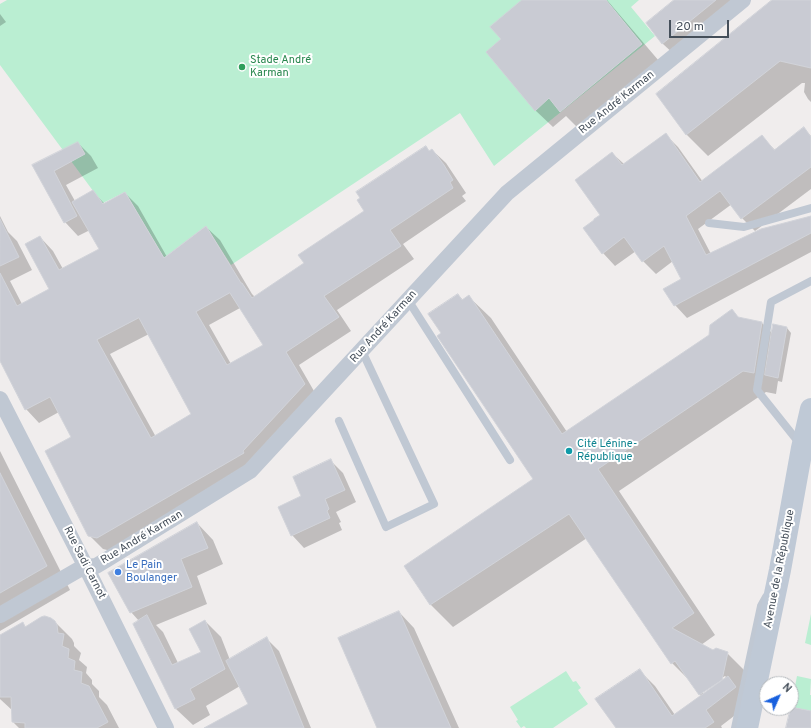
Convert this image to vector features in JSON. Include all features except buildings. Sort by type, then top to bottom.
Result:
[{"type":"main road","name":"Avenue de la République","points":[[747,728],[780,570],[802,448],[811,410]]},
{"type":"street","name":"Rue André Karman","points":[[0,615],[78,570],[96,566],[250,472],[507,193],[742,0]]},
{"type":"street","name":"Rue Sadi Carnot","points":[[0,399],[166,728]]},
{"type":"lane","points":[[709,223],[744,227],[811,208]]},
{"type":"lane","points":[[802,448],[757,390],[771,302],[811,281]]},
{"type":"lane","points":[[408,300],[510,460]]},
{"type":"lane","points":[[339,421],[386,527],[434,504],[362,351]]},
{"type":"lane","points":[[735,728],[761,606],[780,570]]},
{"type":"green space","points":[[7,0],[639,0],[631,7],[655,36],[494,166],[460,113],[231,265],[206,226],[164,258],[125,192],[102,203],[0,65],[0,4]]},
{"type":"green space","points":[[811,614],[811,645],[805,643]]},
{"type":"green space","points":[[566,671],[573,682],[576,681],[581,688],[578,690],[588,704],[553,728],[526,728],[524,726],[521,728],[510,707]]},
{"type":"green space","points":[[799,676],[811,679],[811,711],[799,709]]},
{"type":"place","name":"Stade André Karman","points":[[242,67]]},
{"type":"place","name":"Cité Lénine- République","points":[[569,451]]},
{"type":"place","name":"Le Pain Boulanger","points":[[118,572]]}]
